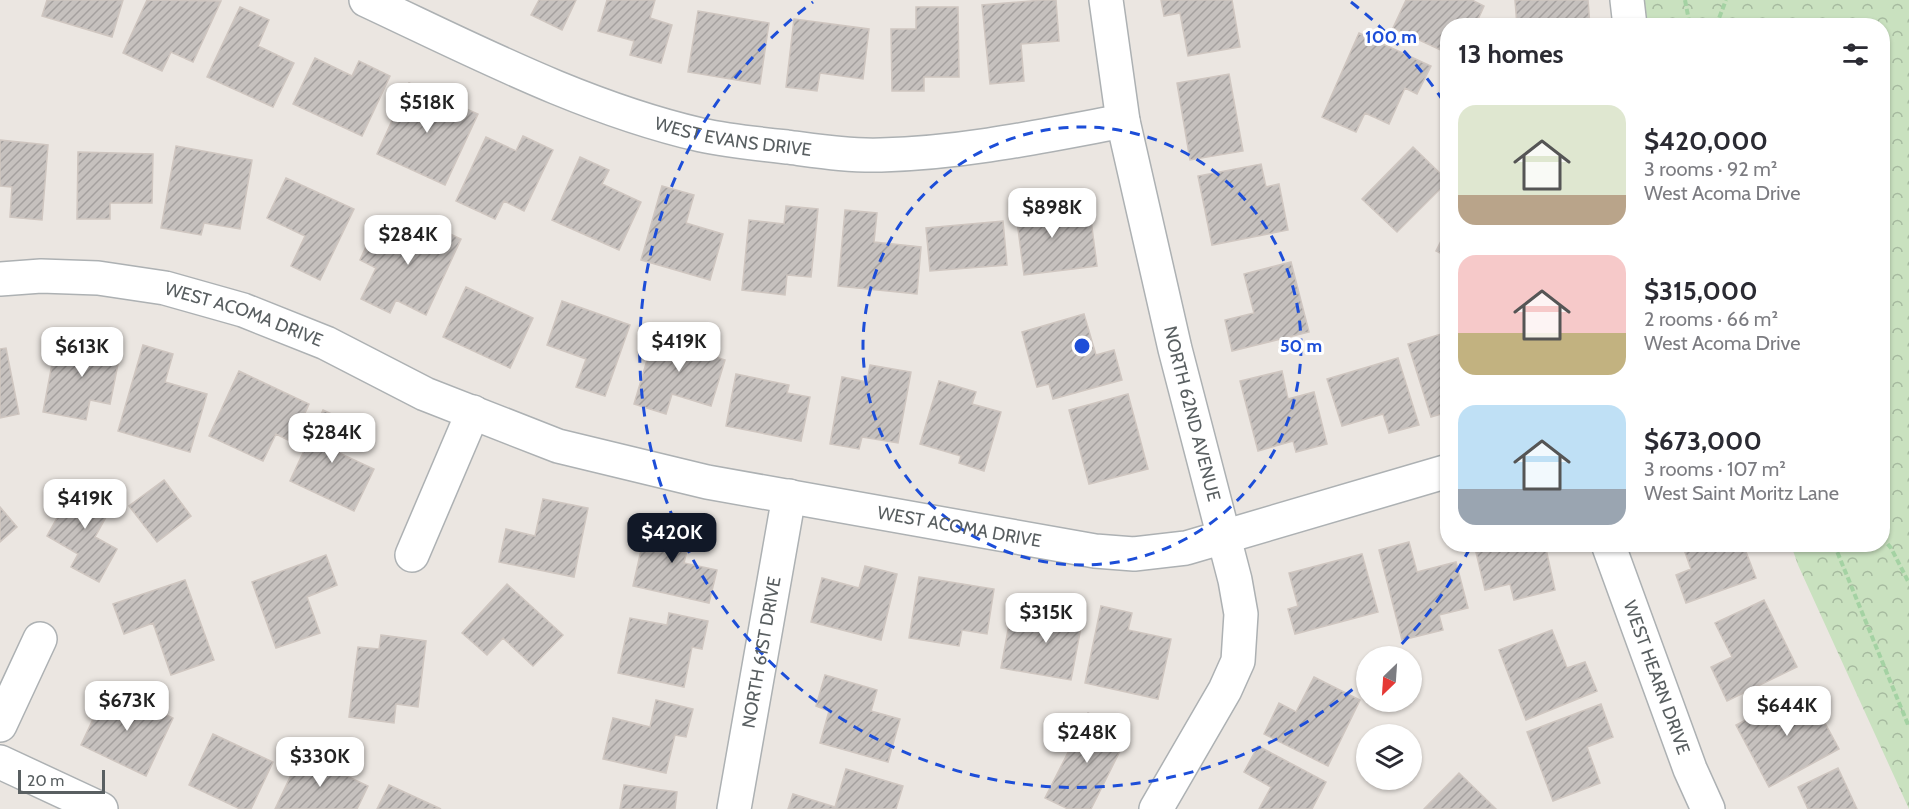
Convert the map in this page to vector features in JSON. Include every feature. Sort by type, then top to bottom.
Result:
[{"type":"street","name":"WEST EVANS DRIVE","points":[[366,0],[520,72],[584,98],[703,136],[825,152],[880,155],[931,153],[996,145],[1124,121]]},
{"type":"street","name":"NORTH 62ND AVENUE","points":[[1106,0],[1124,121],[1175,349],[1235,580],[1241,614],[1238,661],[1225,690],[1156,809]]},
{"type":"street","points":[[1627,0],[1629,18]]},
{"type":"street","name":"WEST ACOMA DRIVE","points":[[0,279],[40,276],[98,278],[165,288],[232,307],[326,343],[425,394],[558,446],[707,482],[1095,551],[1134,554],[1186,548],[1440,473]]},
{"type":"street","points":[[412,555],[473,412]]},
{"type":"street","name":"NORTH 61ST DRIVE","points":[[734,809],[789,496]]},
{"type":"street","name":"WEST HEARN DRIVE","points":[[1611,552],[1690,769],[1697,805]]},
{"type":"street","points":[[0,725],[40,639]]},
{"type":"street","points":[[0,762],[101,809]]},
{"type":"path","points":[[1685,0],[1688,18]]},
{"type":"path","points":[[1719,18],[1726,0]]},
{"type":"path","points":[[1890,547],[1909,583]]},
{"type":"path","points":[[1837,552],[1909,727]]},
{"type":"green space","points":[[1627,0],[1909,0],[1909,809],[1793,552],[1890,552],[1890,18],[1629,18]]},
{"type":"building","points":[[47,0],[123,0],[112,37],[42,16]]},
{"type":"building","points":[[147,0],[221,1],[193,62],[171,52],[162,71],[123,53]]},
{"type":"building","points":[[539,0],[576,0],[562,30],[531,15]]},
{"type":"building","points":[[607,0],[655,0],[650,18],[672,25],[661,63],[630,55],[634,41],[598,31]]},
{"type":"building","points":[[1056,0],[1059,41],[1021,44],[1024,81],[990,84],[982,5]]},
{"type":"building","points":[[1161,0],[1232,0],[1240,47],[1188,56],[1180,13],[1164,16]]},
{"type":"building","points":[[1406,0],[1472,0],[1484,6],[1479,18],[1440,18],[1440,50],[1393,28]]},
{"type":"building","points":[[1515,0],[1588,0],[1589,18],[1516,18]]},
{"type":"building","points":[[240,7],[269,20],[258,46],[294,63],[273,107],[207,77]]},
{"type":"building","points":[[916,7],[958,7],[959,77],[924,77],[924,91],[892,91],[891,29],[916,29]]},
{"type":"building","points":[[698,11],[769,23],[760,84],[688,72]]},
{"type":"building","points":[[794,19],[869,29],[863,79],[820,73],[817,91],[786,87]]},
{"type":"building","points":[[1359,33],[1431,66],[1417,94],[1405,88],[1389,124],[1365,113],[1356,132],[1322,117]]},
{"type":"building","points":[[315,58],[352,76],[359,61],[390,76],[362,136],[293,104]]},
{"type":"building","points":[[1229,74],[1243,151],[1190,160],[1177,83]]},
{"type":"building","points":[[409,83],[478,114],[445,185],[377,154]]},
{"type":"building","points":[[523,136],[553,150],[524,211],[504,201],[495,219],[456,201],[486,137],[516,151]]},
{"type":"building","points":[[0,140],[48,145],[42,220],[10,217],[12,187],[0,186]]},
{"type":"building","points":[[176,146],[252,160],[240,229],[204,223],[201,235],[161,228]]},
{"type":"building","points":[[1413,147],[1440,173],[1440,189],[1397,232],[1362,199]]},
{"type":"building","points":[[78,152],[153,154],[152,203],[110,203],[110,219],[77,219]]},
{"type":"building","points":[[580,157],[609,170],[602,184],[641,202],[619,250],[552,220]]},
{"type":"building","points":[[1261,164],[1266,187],[1279,184],[1288,230],[1212,245],[1198,176]]},
{"type":"building","points":[[286,178],[354,209],[320,280],[291,266],[305,236],[267,218]]},
{"type":"building","points":[[662,186],[694,195],[686,223],[723,234],[710,280],[641,260]]},
{"type":"building","points":[[1046,195],[1050,225],[1091,220],[1097,266],[1024,275],[1014,198]]},
{"type":"building","points":[[786,206],[818,209],[811,277],[787,275],[785,295],[742,290],[749,220],[784,224]]},
{"type":"building","points":[[845,210],[877,213],[874,242],[921,247],[917,294],[838,286]]},
{"type":"building","points":[[412,216],[461,239],[426,315],[396,300],[390,313],[361,299],[376,268],[360,260],[374,229],[400,241]]},
{"type":"building","points":[[1003,221],[1007,265],[930,271],[926,228]]},
{"type":"building","points":[[1291,262],[1309,332],[1232,351],[1225,320],[1254,313],[1244,274]]},
{"type":"building","points":[[466,287],[533,318],[510,368],[443,337]]},
{"type":"building","points":[[562,301],[630,325],[605,396],[576,387],[586,359],[547,345]]},
{"type":"building","points":[[1084,314],[1096,355],[1114,350],[1122,380],[1053,399],[1049,384],[1037,387],[1022,332]]},
{"type":"building","points":[[679,327],[708,336],[703,353],[725,360],[711,406],[672,394],[666,414],[634,404],[653,340],[673,346]]},
{"type":"building","points":[[1440,334],[1440,414],[1431,417],[1408,344]]},
{"type":"building","points":[[88,337],[122,344],[110,404],[90,400],[86,420],[43,412],[55,348],[84,353]]},
{"type":"building","points":[[143,345],[173,354],[165,382],[207,394],[190,452],[118,431]]},
{"type":"building","points":[[6,348],[19,414],[0,418],[0,349]]},
{"type":"building","points":[[1398,358],[1419,425],[1389,433],[1383,414],[1342,426],[1327,379]]},
{"type":"building","points":[[870,365],[911,372],[898,443],[862,437],[859,449],[830,444],[842,377],[867,382]]},
{"type":"building","points":[[239,371],[309,404],[292,442],[276,434],[263,461],[209,436]]},
{"type":"building","points":[[1282,371],[1288,399],[1314,392],[1327,444],[1296,452],[1293,441],[1258,451],[1240,381]]},
{"type":"building","points":[[736,374],[789,385],[787,393],[810,397],[801,441],[726,426]]},
{"type":"building","points":[[939,381],[976,392],[972,404],[1001,412],[984,471],[959,463],[961,456],[920,444]]},
{"type":"building","points":[[1128,394],[1148,469],[1089,484],[1069,410]]},
{"type":"building","points":[[323,410],[353,424],[339,453],[374,469],[354,511],[290,481]]},
{"type":"building","points":[[78,480],[115,501],[95,537],[117,549],[99,582],[71,567],[78,554],[47,536]]},
{"type":"building","points":[[164,480],[191,516],[157,542],[129,506]]},
{"type":"building","points":[[543,499],[588,508],[574,577],[499,562],[506,529],[535,536]]},
{"type":"building","points":[[0,507],[17,527],[0,542]]},
{"type":"building","points":[[648,519],[692,529],[684,563],[717,570],[709,603],[633,586]]},
{"type":"building","points":[[1409,542],[1417,572],[1456,562],[1468,608],[1439,615],[1443,630],[1402,640],[1379,550]]},
{"type":"building","points":[[1476,552],[1547,552],[1555,590],[1514,600],[1510,584],[1485,590]]},
{"type":"building","points":[[1685,552],[1746,552],[1756,578],[1686,603],[1676,575],[1691,569]]},
{"type":"building","points":[[1362,554],[1378,612],[1295,634],[1288,609],[1298,606],[1289,573]]},
{"type":"building","points":[[326,555],[337,585],[307,597],[320,633],[276,648],[252,582]]},
{"type":"building","points":[[865,566],[897,574],[881,640],[811,622],[822,578],[859,588]]},
{"type":"building","points":[[919,577],[994,589],[987,634],[962,630],[959,646],[909,638]]},
{"type":"building","points":[[185,580],[214,660],[171,675],[153,623],[124,634],[113,604]]},
{"type":"building","points":[[507,584],[563,635],[533,666],[503,638],[487,655],[462,633]]},
{"type":"building","points":[[1054,600],[1085,606],[1071,680],[1001,668],[1009,624],[1048,631]]},
{"type":"building","points":[[1764,600],[1797,667],[1727,701],[1711,667],[1732,657],[1715,623]]},
{"type":"building","points":[[1101,606],[1132,613],[1128,630],[1171,639],[1158,699],[1085,683]]},
{"type":"building","points":[[669,613],[708,621],[702,649],[692,647],[684,687],[618,673],[630,618],[667,625]]},
{"type":"building","points":[[1552,630],[1567,668],[1585,662],[1597,691],[1526,720],[1499,650]]},
{"type":"building","points":[[381,635],[426,641],[418,707],[396,704],[394,723],[349,717],[358,647],[379,649]]},
{"type":"building","points":[[825,675],[877,690],[871,711],[900,719],[888,762],[820,743],[829,711],[816,706]]},
{"type":"building","points":[[1314,677],[1356,698],[1356,708],[1328,766],[1264,734],[1279,703],[1296,712]]},
{"type":"building","points":[[108,687],[173,718],[146,776],[81,745]]},
{"type":"building","points":[[1806,688],[1839,749],[1769,787],[1736,725]]},
{"type":"building","points":[[656,700],[693,709],[686,737],[675,735],[666,773],[603,759],[613,718],[650,727]]},
{"type":"building","points":[[1601,704],[1613,737],[1587,747],[1600,783],[1553,801],[1527,732]]},
{"type":"building","points":[[1088,713],[1129,733],[1091,809],[1068,809],[1045,798]]},
{"type":"building","points":[[213,734],[273,762],[251,809],[240,809],[189,785]]},
{"type":"building","points":[[1258,746],[1326,782],[1312,809],[1259,809],[1271,787],[1244,772]]},
{"type":"building","points":[[301,754],[368,786],[357,809],[275,809]]},
{"type":"building","points":[[1838,768],[1857,809],[1808,809],[1798,787]]},
{"type":"building","points":[[846,769],[903,786],[896,809],[788,809],[793,794],[835,807]]},
{"type":"building","points":[[1459,773],[1496,809],[1424,809]]},
{"type":"building","points":[[389,785],[441,809],[377,809]]},
{"type":"building","points":[[624,785],[677,792],[675,809],[620,809]]}]
